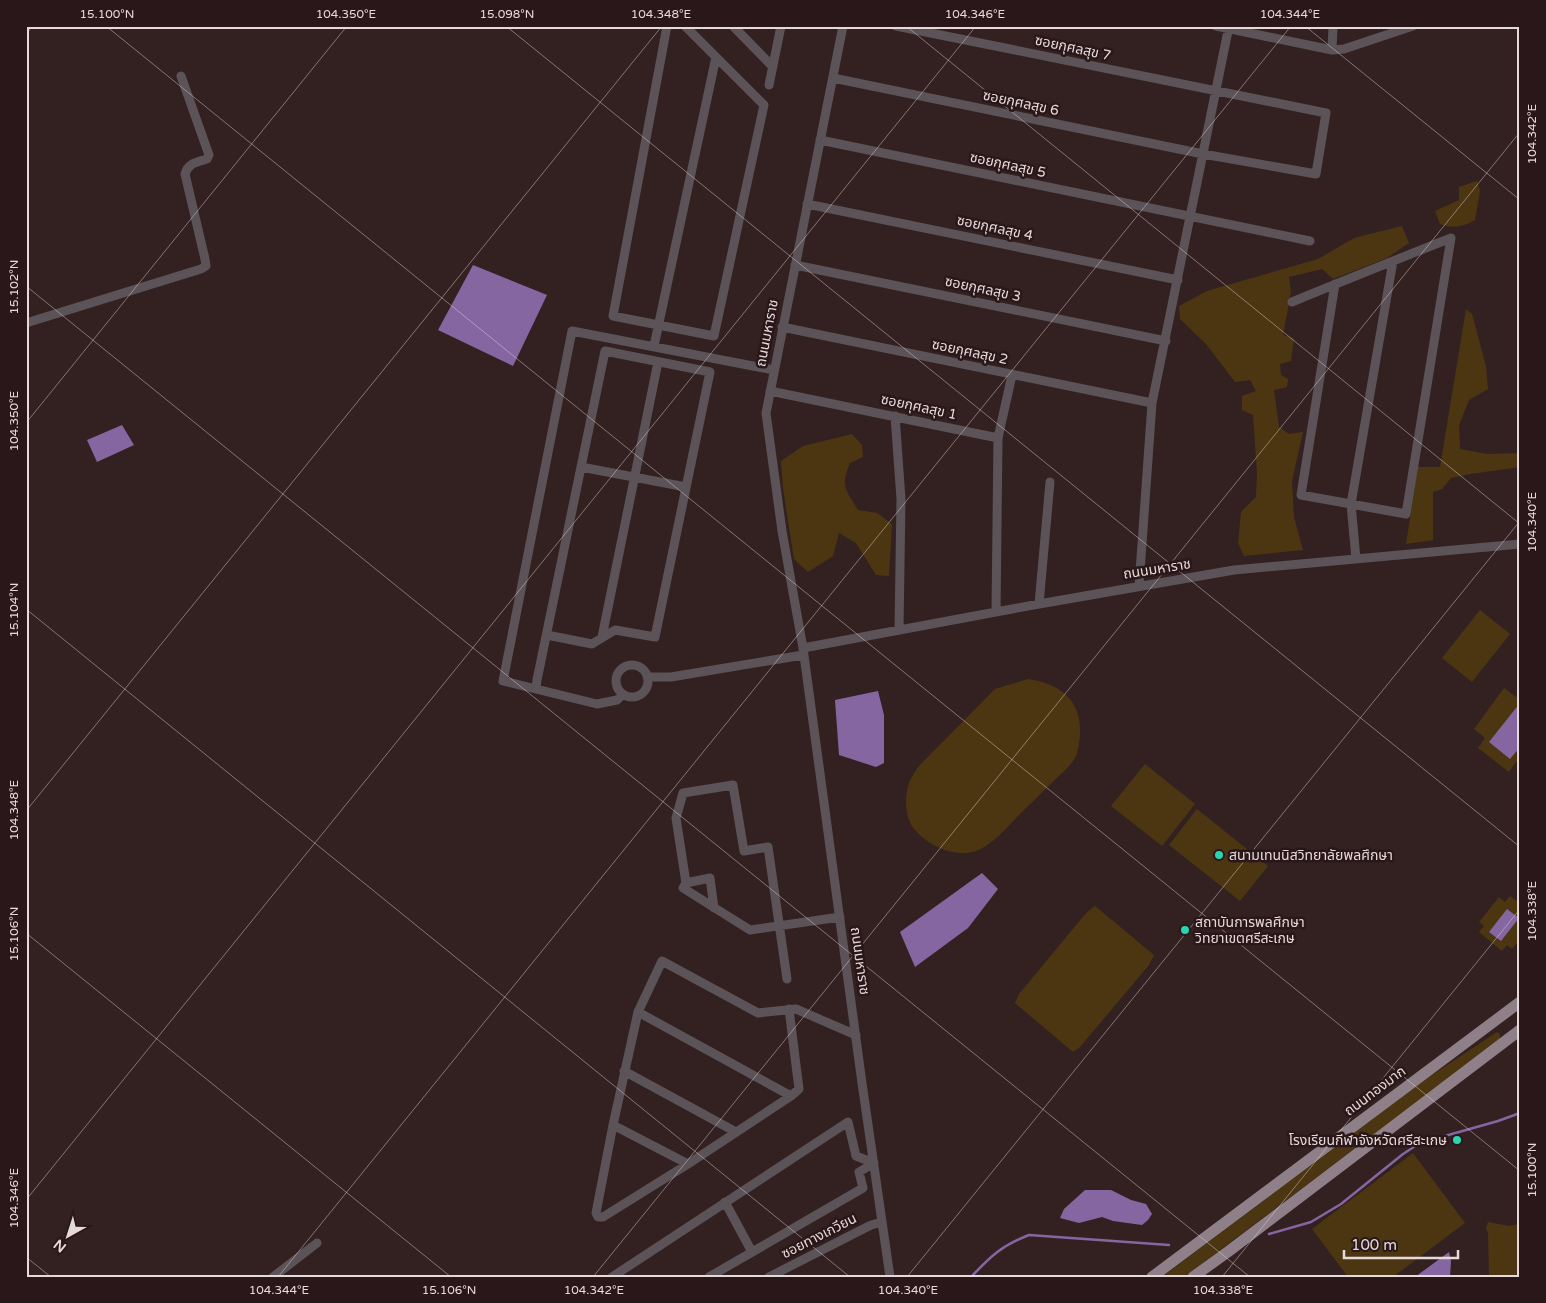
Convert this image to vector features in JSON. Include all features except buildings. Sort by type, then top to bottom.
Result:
[{"type":"main road","name":"ถนนทองมาก","points":[[1152,1277],[1520,1002]]},
{"type":"main road","points":[[1193,1277],[1516,1033],[1500,1017]]},
{"type":"street","points":[[667,26],[612,316],[714,336],[764,105],[686,26]]},
{"type":"street","points":[[733,26],[773,67]]},
{"type":"street","points":[[769,85],[781,26]]},
{"type":"street","name":"ถนนมหาราช","points":[[843,26],[766,413],[782,531],[803,652],[890,1277]]},
{"type":"street","name":"ซอยกุศลสุข 7","points":[[896,26],[1326,113],[1316,174],[1203,154]]},
{"type":"street","points":[[1216,26],[1332,50],[1344,49],[1413,26]]},
{"type":"street","points":[[1332,50],[1333,26]]},
{"type":"street","points":[[1139,586],[1152,403],[1229,28]]},
{"type":"street","points":[[654,346],[716,57]]},
{"type":"street","points":[[26,323],[206,266],[185,174],[187,168],[192,164],[207,158],[209,155],[181,76]]},
{"type":"street","name":"ซอยกุศลสุข 6","points":[[833,78],[1203,154]]},
{"type":"street","name":"ซอยกุศลสุข 5","points":[[820,140],[1310,241]]},
{"type":"street","name":"ซอยกุศลสุข 4","points":[[808,204],[1178,280]]},
{"type":"street","points":[[1292,302],[1335,284],[1451,238],[1406,514],[1301,495],[1335,284]]},
{"type":"street","points":[[1356,559],[1351,504],[1393,261]]},
{"type":"street","name":"ซอยกุศลสุข 3","points":[[795,265],[1166,341]]},
{"type":"street","name":"ซอยกุศลสุข 2","points":[[782,327],[1152,403]]},
{"type":"street","points":[[623,694],[617,700],[597,704],[503,681],[572,331],[774,370]]},
{"type":"street","points":[[536,689],[581,467],[605,351],[710,372],[655,637],[615,630],[592,644],[547,635]]},
{"type":"street","points":[[602,637],[658,362]]},
{"type":"street","points":[[996,612],[998,438],[1012,375]]},
{"type":"street","name":"ซอยกุศลสุข 1","points":[[770,391],[998,438]]},
{"type":"street","points":[[895,416],[901,499],[899,630]]},
{"type":"street","points":[[581,467],[686,487]]},
{"type":"street","points":[[1040,604],[1050,482]]},
{"type":"street","name":"ถนนมหาราช","points":[[803,652],[899,630],[1234,570],[1520,544]]},
{"type":"street","points":[[648,677],[671,676],[803,652]]},
{"type":"street","points":[[630,665],[644,670],[648,677],[646,689],[642,694],[636,696],[623,694],[618,688],[616,681],[618,674],[623,668],[630,665]]},
{"type":"street","points":[[786,979],[779,926],[768,847],[744,851],[733,785],[683,793],[676,818],[686,883],[683,888],[750,930],[779,926],[840,917]]},
{"type":"street","points":[[686,883],[710,878],[714,908]]},
{"type":"street","points":[[789,1009],[798,1089],[791,1096],[688,1164],[603,1217],[598,1217],[596,1213],[613,1125],[638,1012],[662,961],[758,1013],[789,1009],[796,1009],[856,1035]]},
{"type":"street","points":[[638,1012],[791,1096]]},
{"type":"street","points":[[624,1071],[736,1132]]},
{"type":"street","points":[[612,1277],[848,1122],[856,1156],[874,1163]]},
{"type":"street","points":[[613,1125],[688,1164]]},
{"type":"street","points":[[709,1277],[863,1188],[859,1172],[874,1163]]},
{"type":"street","points":[[725,1202],[752,1252]]},
{"type":"street","name":"ซอยทางเกวียน","points":[[769,1277],[871,1225],[882,1222]]},
{"type":"street","points":[[274,1277],[317,1243]]},
{"type":"shaded area","points":[[1477,181],[1480,191],[1475,220],[1458,226],[1440,224],[1435,211],[1459,200],[1459,187]]},
{"type":"shaded area","points":[[1402,226],[1409,243],[1387,258],[1333,279],[1322,269],[1289,277],[1291,292],[1283,335],[1294,338],[1291,361],[1280,364],[1281,375],[1288,379],[1287,387],[1274,390],[1279,427],[1289,434],[1303,432],[1292,481],[1294,517],[1303,550],[1244,556],[1238,543],[1241,512],[1256,497],[1257,474],[1253,415],[1242,410],[1242,396],[1256,391],[1250,380],[1235,382],[1206,344],[1180,319],[1179,306],[1207,291],[1318,259],[1354,238]]},
{"type":"shaded area","points":[[473,265],[547,295],[513,366],[438,330]]},
{"type":"shaded area","points":[[1466,309],[1472,314],[1486,366],[1488,389],[1469,400],[1459,425],[1460,449],[1487,454],[1520,453],[1520,467],[1451,478],[1442,489],[1433,492],[1433,540],[1406,544],[1418,467],[1440,467]]},
{"type":"shaded area","points":[[122,425],[134,445],[97,462],[87,440]]},
{"type":"shaded area","points":[[852,434],[862,445],[863,457],[850,463],[845,477],[846,488],[858,510],[877,513],[892,524],[889,576],[876,575],[856,543],[839,533],[833,556],[808,572],[794,559],[783,488],[781,461],[803,446]]},
{"type":"shaded area","points":[[1480,610],[1510,634],[1472,682],[1442,658]]},
{"type":"shaded area","points":[[1028,679],[1050,685],[1067,696],[1073,703],[1080,723],[1080,736],[1075,758],[990,843],[968,853],[951,852],[935,846],[915,830],[907,814],[906,795],[912,777],[918,767],[995,689]]},
{"type":"shaded area","points":[[1504,688],[1516,697],[1520,693],[1520,765],[1516,762],[1509,772],[1478,748],[1485,738],[1474,729]]},
{"type":"shaded area","points":[[878,691],[884,715],[884,763],[876,767],[839,755],[835,700]]},
{"type":"shaded area","points":[[1520,703],[1520,747],[1510,759],[1489,742]]},
{"type":"shaded area","points":[[1145,764],[1195,804],[1162,846],[1111,806]]},
{"type":"shaded area","name":"สนามเทนนิสวิทยาลัยพลศึกษา","points":[[1197,809],[1268,866],[1240,901],[1169,845]]},
{"type":"shaded area","points":[[982,873],[998,889],[968,928],[915,967],[900,932]]},
{"type":"shaded area","points":[[1510,896],[1520,903],[1520,939],[1512,949],[1507,945],[1502,951],[1479,932],[1484,926],[1479,922],[1499,897],[1505,902]]},
{"type":"shaded area","points":[[1095,906],[1154,955],[1149,965],[1080,1047],[1073,1052],[1015,1003],[1019,994],[1087,912]]},
{"type":"shaded area","points":[[1507,909],[1519,918],[1501,941],[1489,932]]},
{"type":"shaded area","points":[[1497,1032],[1500,1034],[1498,1041],[1184,1277],[1162,1277],[1420,1083]]},
{"type":"shaded area","points":[[1413,1153],[1465,1223],[1393,1277],[1348,1277],[1312,1229]]},
{"type":"shaded area","points":[[1085,1190],[1111,1190],[1131,1200],[1146,1204],[1152,1214],[1142,1225],[1113,1221],[1102,1217],[1079,1223],[1060,1218],[1064,1209]]},
{"type":"shaded area","points":[[1488,1222],[1509,1226],[1520,1224],[1520,1277],[1489,1277],[1488,1233],[1486,1228]]},
{"type":"shaded area","points":[[1449,1252],[1451,1261],[1450,1277],[1415,1277]]},
{"type":"waterway","points":[[1269,1234],[1311,1222],[1341,1204],[1403,1154],[1420,1143],[1520,1113]]},
{"type":"waterway","points":[[971,1277],[997,1252],[1029,1235],[1169,1245]]},
{"type":"place","name":"สนามเทนนิสวิทยาลัยพลศึกษา","points":[[1219,855]]},
{"type":"place","name":"สถาบันการพลศึกษา วิทยาเขตศรีสะเกษ","points":[[1185,930]]},
{"type":"place","name":"โรงเรียนกีฬาจังหวัดศรีสะเกษ","points":[[1457,1140]]}]
